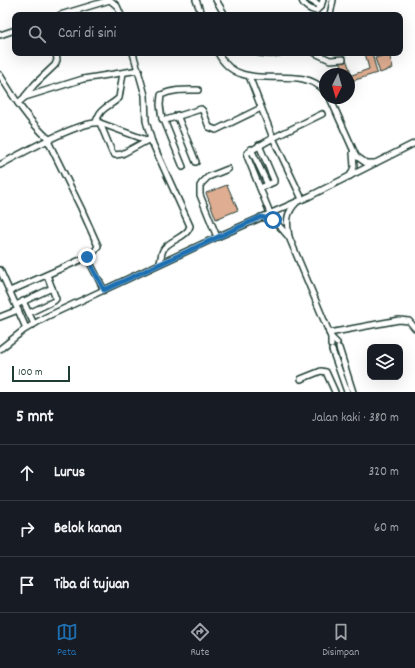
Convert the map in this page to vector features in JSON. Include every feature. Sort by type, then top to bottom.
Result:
[{"type":"street","points":[[70,12],[110,0],[117,6],[120,12]]},
{"type":"street","points":[[196,0],[201,12]]},
{"type":"street","points":[[216,0],[223,12]]},
{"type":"street","points":[[302,0],[304,4],[314,11],[318,10],[323,0]]},
{"type":"street","points":[[310,0],[320,6]]},
{"type":"street","points":[[331,12],[333,0]]},
{"type":"street","points":[[0,35],[12,31]]},
{"type":"street","points":[[18,103],[55,65],[56,56]]},
{"type":"street","points":[[135,56],[146,95],[146,121],[150,141],[190,226],[188,231],[165,247],[160,263]]},
{"type":"street","points":[[220,56],[232,69],[249,76],[300,78],[319,86]]},
{"type":"street","points":[[321,56],[330,60],[343,59]]},
{"type":"street","points":[[25,97],[83,79],[139,70]]},
{"type":"street","points":[[123,73],[119,98],[100,112],[98,122],[112,152],[115,155],[122,154],[150,141]]},
{"type":"street","points":[[0,75],[35,126],[49,140],[97,242],[97,249],[87,257],[10,291]]},
{"type":"street","points":[[249,76],[273,138],[302,199]]},
{"type":"street","points":[[183,167],[164,120],[161,117],[161,95],[166,92],[179,90],[198,90]]},
{"type":"street","points":[[333,104],[352,150],[354,162],[353,172],[351,176],[346,179]]},
{"type":"street","points":[[164,120],[201,109],[209,127],[216,130],[261,108]]},
{"type":"street","points":[[270,213],[247,156],[248,152],[259,145],[322,114]]},
{"type":"street","points":[[177,116],[196,162]]},
{"type":"street","points":[[0,165],[49,140],[87,124],[98,122],[150,141]]},
{"type":"street","points":[[0,349],[26,328],[34,324],[160,263],[346,179],[415,143]]},
{"type":"street","points":[[259,145],[274,180],[274,182],[260,188]]},
{"type":"street","points":[[251,150],[268,185]]},
{"type":"street","points":[[352,150],[361,161],[370,164],[380,162]]},
{"type":"street","points":[[218,237],[200,196],[200,186],[208,177],[228,168]]},
{"type":"street","points":[[297,202],[290,209],[288,214],[287,224],[289,238],[330,335],[338,346],[347,392]]},
{"type":"street","points":[[261,217],[273,220],[289,238]]},
{"type":"street","points":[[87,257],[104,290]]},
{"type":"street","points":[[0,270],[26,328]]},
{"type":"street","points":[[29,313],[54,301],[56,297],[47,275]]},
{"type":"street","points":[[0,317],[17,307],[23,301],[52,288]]},
{"type":"street","points":[[23,301],[34,324]]},
{"type":"street","points":[[330,335],[399,320],[408,321],[415,328]]},
{"type":"street","points":[[330,335],[332,347],[353,392]]},
{"type":"street","points":[[301,379],[321,371],[326,372],[335,392]]},
{"type":"building","points":[[366,56],[373,56],[377,73],[355,80],[355,74],[369,69]]},
{"type":"building","points":[[390,56],[393,68],[380,73],[375,58]]},
{"type":"building","points":[[346,59],[349,68],[343,68],[340,61]]},
{"type":"building","points":[[227,185],[238,210],[216,219],[206,193]]},
{"type":"route","points":[[87,257],[104,290],[261,217],[273,220]]}]
